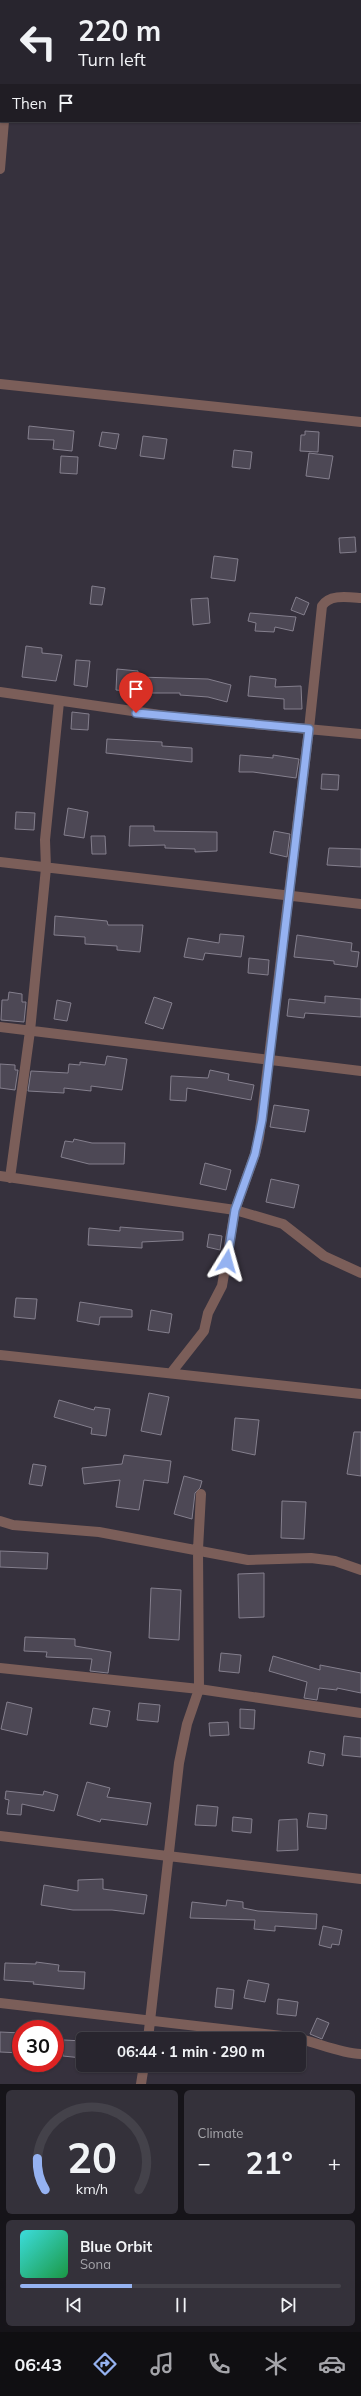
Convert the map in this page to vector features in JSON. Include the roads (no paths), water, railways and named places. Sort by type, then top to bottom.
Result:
[{"type":"street","points":[[0,169],[4,122]]},
{"type":"street","points":[[0,384],[361,422]]},
{"type":"street","points":[[171,1373],[204,1331],[211,1306],[222,1286],[235,1210],[255,1154],[262,1120],[309,729],[322,606],[325,601],[330,598],[361,598]]},
{"type":"street","points":[[0,692],[58,702],[167,716],[361,734]]},
{"type":"street","points":[[58,702],[45,840],[46,868],[30,1031],[5,1177],[235,1210],[283,1224],[324,1256],[361,1273]]},
{"type":"street","points":[[0,862],[288,897],[361,904]]},
{"type":"street","points":[[0,1027],[361,1071]]},
{"type":"street","points":[[0,1355],[361,1394]]},
{"type":"street","points":[[149,2032],[170,1855],[179,1763],[188,1719],[199,1689],[198,1549],[201,1494]]},
{"type":"street","points":[[0,1521],[13,1524],[99,1532],[198,1549],[224,1557],[248,1560],[303,1558],[335,1561],[361,1570]]},
{"type":"street","points":[[0,1668],[199,1689],[361,1713]]},
{"type":"street","points":[[0,1836],[170,1855],[361,1879]]},
{"type":"street","points":[[0,2003],[306,2039],[347,2053],[361,2054]]},
{"type":"street","points":[[141,2084],[143,2072]]}]
